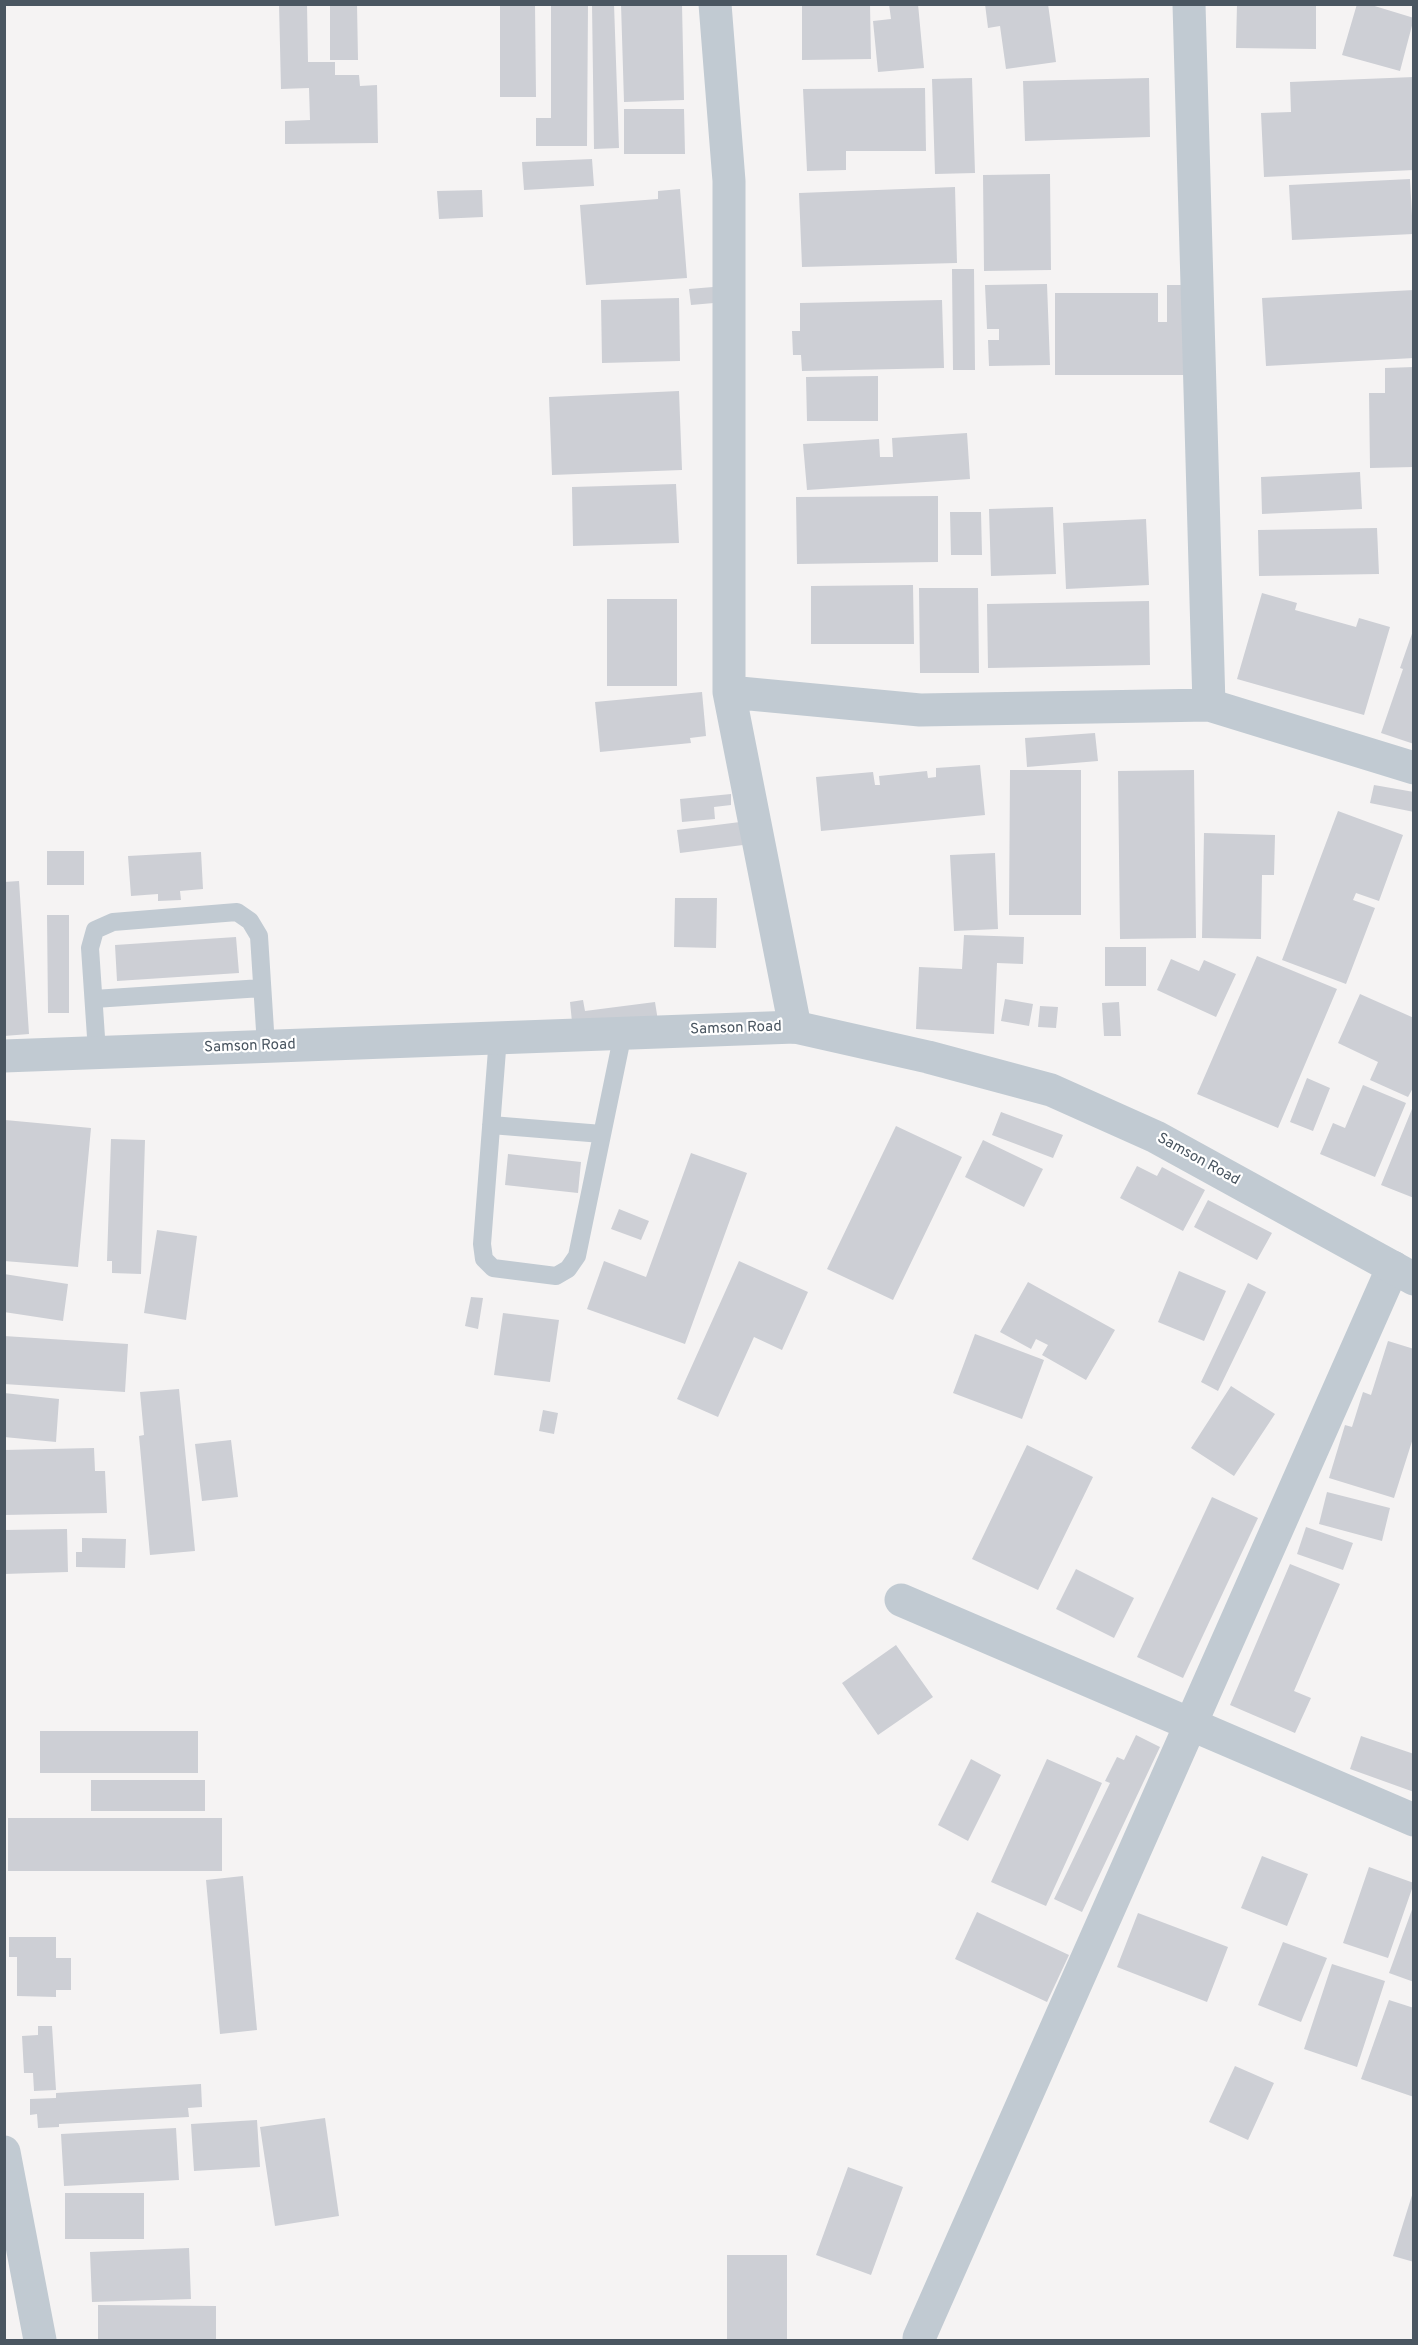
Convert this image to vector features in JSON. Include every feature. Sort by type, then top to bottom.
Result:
[{"type":"street","points":[[716,4],[729,181],[729,692],[795,1027]]},
{"type":"street","points":[[1189,4],[1209,705]]},
{"type":"street","points":[[729,692],[920,710],[1209,705],[1413,768]]},
{"type":"street","name":"Samson Road","points":[[4,1056],[795,1027],[928,1057],[1051,1090],[1156,1137],[1403,1273]]},
{"type":"street","points":[[918,2338],[1191,1725],[1403,1273]]},
{"type":"street","points":[[901,1600],[1413,1820]]},
{"type":"street","points":[[4,2152],[40,2340]]},
{"type":"lane","points":[[97,1052],[90,948],[95,930],[113,922],[237,912],[250,921],[259,936],[266,1046]]},
{"type":"lane","points":[[93,999],[262,988]]},
{"type":"lane","points":[[498,1038],[482,1244],[484,1259],[493,1268],[556,1276],[568,1269],[577,1256],[623,1033]]},
{"type":"lane","points":[[491,1125],[603,1134]]},
{"type":"building","points":[[279,4],[307,4],[308,62],[335,62],[335,75],[359,75],[360,86],[377,85],[378,143],[285,144],[285,121],[310,120],[309,88],[281,89]]},
{"type":"building","points":[[330,4],[357,4],[358,60],[330,60]]},
{"type":"building","points":[[500,4],[535,4],[536,97],[500,97]]},
{"type":"building","points":[[551,4],[588,4],[587,146],[536,146],[536,118],[551,118]]},
{"type":"building","points":[[592,4],[614,4],[619,148],[594,149]]},
{"type":"building","points":[[621,4],[682,4],[684,100],[624,102]]},
{"type":"building","points":[[802,4],[870,4],[871,59],[802,60]]},
{"type":"building","points":[[889,4],[918,4],[924,68],[878,72],[873,21],[891,19]]},
{"type":"building","points":[[985,4],[1048,4],[1056,62],[1006,69],[1000,26],[988,28]]},
{"type":"building","points":[[1237,4],[1316,4],[1316,49],[1236,48]]},
{"type":"building","points":[[1357,4],[1368,4],[1414,18],[1400,71],[1342,55]]},
{"type":"building","points":[[1414,77],[1414,170],[1264,177],[1261,113],[1291,112],[1290,82]]},
{"type":"building","points":[[972,78],[975,173],[935,174],[932,79]]},
{"type":"building","points":[[1149,78],[1150,137],[1025,141],[1023,81]]},
{"type":"building","points":[[925,88],[926,151],[846,151],[846,170],[807,171],[803,89]]},
{"type":"building","points":[[624,109],[684,109],[685,154],[624,154]]},
{"type":"building","points":[[592,159],[594,186],[524,190],[522,162]]},
{"type":"building","points":[[1050,174],[1051,270],[984,271],[983,175]]},
{"type":"building","points":[[1410,179],[1413,234],[1292,240],[1289,185]]},
{"type":"building","points":[[955,187],[957,263],[802,267],[799,193]]},
{"type":"building","points":[[680,189],[687,278],[586,285],[580,205],[658,199],[658,191]]},
{"type":"building","points":[[482,190],[483,217],[439,219],[437,191]]},
{"type":"building","points":[[952,269],[974,269],[975,370],[953,370]]},
{"type":"building","points":[[1047,284],[1050,365],[989,366],[988,340],[999,340],[999,329],[987,329],[985,285]]},
{"type":"building","points":[[1167,285],[1189,285],[1189,375],[1055,375],[1055,293],[1158,293],[1158,322],[1167,322]]},
{"type":"building","points":[[713,287],[714,303],[691,305],[689,289]]},
{"type":"building","points":[[1414,290],[1414,358],[1266,366],[1262,298]]},
{"type":"building","points":[[679,298],[680,361],[602,363],[601,300]]},
{"type":"building","points":[[942,300],[944,368],[802,371],[801,355],[793,355],[792,331],[800,331],[800,303]]},
{"type":"building","points":[[1414,367],[1414,467],[1370,468],[1369,393],[1385,393],[1385,368]]},
{"type":"building","points":[[878,376],[878,421],[807,421],[806,377]]},
{"type":"building","points":[[679,391],[682,470],[552,475],[549,397]]},
{"type":"building","points":[[967,433],[970,479],[807,490],[803,444],[879,439],[880,457],[893,457],[892,438]]},
{"type":"building","points":[[1360,472],[1362,509],[1262,514],[1261,477]]},
{"type":"building","points":[[676,484],[679,543],[573,546],[572,487]]},
{"type":"building","points":[[938,496],[938,562],[797,564],[796,497]]},
{"type":"building","points":[[1053,507],[1056,574],[991,576],[989,509]]},
{"type":"building","points":[[950,512],[981,512],[982,555],[951,555]]},
{"type":"building","points":[[1146,519],[1149,585],[1066,589],[1063,523]]},
{"type":"building","points":[[1377,528],[1379,574],[1259,576],[1258,530]]},
{"type":"building","points":[[913,585],[914,644],[811,644],[811,586]]},
{"type":"building","points":[[919,588],[978,588],[979,673],[920,673]]},
{"type":"building","points":[[1262,593],[1297,603],[1295,610],[1356,627],[1359,618],[1390,627],[1364,715],[1237,679]]},
{"type":"building","points":[[607,599],[677,599],[677,686],[607,686]]},
{"type":"building","points":[[1149,601],[1150,665],[988,668],[987,604]]},
{"type":"building","points":[[1414,628],[1414,744],[1381,733]]},
{"type":"building","points":[[702,692],[706,736],[690,738],[691,743],[600,752],[595,702]]},
{"type":"building","points":[[1095,733],[1098,761],[1027,767],[1025,738]]},
{"type":"building","points":[[980,765],[985,815],[821,831],[816,777],[873,772],[875,785],[880,785],[879,776],[927,771],[928,778],[936,777],[936,768]]},
{"type":"building","points":[[1010,770],[1081,770],[1081,915],[1009,915]]},
{"type":"building","points":[[1194,770],[1196,938],[1120,939],[1118,771]]},
{"type":"building","points":[[1374,785],[1414,792],[1414,812],[1370,803]]},
{"type":"building","points":[[731,794],[731,805],[714,807],[715,819],[682,822],[680,799]]},
{"type":"building","points":[[1338,811],[1403,835],[1379,901],[1356,893],[1353,900],[1375,908],[1346,984],[1282,960]]},
{"type":"building","points":[[740,822],[743,845],[680,853],[677,830]]},
{"type":"building","points":[[1204,833],[1275,835],[1274,875],[1262,875],[1261,939],[1202,938]]},
{"type":"building","points":[[47,851],[84,851],[84,885],[47,885]]},
{"type":"building","points":[[201,852],[203,889],[180,891],[181,900],[158,901],[158,894],[131,896],[128,856]]},
{"type":"building","points":[[995,853],[998,929],[954,931],[950,855]]},
{"type":"building","points":[[19,881],[29,1034],[4,1036],[4,882]]},
{"type":"building","points":[[675,898],[717,898],[716,948],[674,947]]},
{"type":"building","points":[[47,915],[69,915],[69,1013],[48,1013]]},
{"type":"building","points":[[964,935],[1024,937],[1023,964],[997,963],[994,1034],[916,1029],[919,967],[962,969]]},
{"type":"building","points":[[236,937],[239,973],[117,981],[115,945]]},
{"type":"building","points":[[1105,947],[1146,947],[1146,986],[1105,986]]},
{"type":"building","points":[[1257,956],[1337,989],[1278,1128],[1197,1094]]},
{"type":"building","points":[[1171,959],[1199,971],[1204,960],[1236,974],[1216,1017],[1157,990]]},
{"type":"building","points":[[1360,994],[1414,1018],[1414,1086],[1408,1097],[1370,1080],[1378,1062],[1338,1043]]},
{"type":"building","points":[[1005,999],[1033,1004],[1029,1026],[1001,1021]]},
{"type":"building","points":[[583,1000],[585,1011],[655,1002],[658,1021],[573,1032],[570,1002]]},
{"type":"building","points":[[1119,1002],[1121,1036],[1104,1036],[1102,1003]]},
{"type":"building","points":[[1040,1006],[1058,1007],[1056,1028],[1038,1027]]},
{"type":"building","points":[[1307,1078],[1330,1088],[1313,1131],[1290,1122]]},
{"type":"building","points":[[1363,1085],[1406,1103],[1375,1177],[1320,1154],[1333,1123],[1345,1128]]},
{"type":"building","points":[[1414,1104],[1414,1198],[1381,1185]]},
{"type":"building","points":[[1001,1112],[1063,1135],[1053,1158],[992,1135]]},
{"type":"building","points":[[5,1120],[91,1128],[78,1267],[4,1261]]},
{"type":"building","points":[[896,1126],[962,1157],[893,1300],[827,1269]]},
{"type":"building","points":[[111,1139],[145,1140],[141,1274],[112,1273],[112,1261],[107,1261]]},
{"type":"building","points":[[983,1140],[1043,1169],[1024,1207],[965,1177]]},
{"type":"building","points":[[691,1153],[747,1173],[685,1344],[587,1309],[604,1261],[646,1277]]},
{"type":"building","points":[[508,1154],[581,1162],[578,1193],[505,1185]]},
{"type":"building","points":[[1137,1166],[1157,1176],[1162,1167],[1205,1190],[1183,1231],[1120,1198]]},
{"type":"building","points":[[1208,1200],[1272,1233],[1257,1260],[1194,1227]]},
{"type":"building","points":[[619,1209],[649,1221],[641,1240],[611,1229]]},
{"type":"building","points":[[157,1230],[197,1236],[186,1320],[144,1313]]},
{"type":"building","points":[[739,1261],[808,1292],[782,1350],[754,1337],[718,1417],[677,1399]]},
{"type":"building","points":[[1179,1271],[1226,1291],[1204,1341],[1158,1322]]},
{"type":"building","points":[[4,1274],[68,1284],[63,1321],[4,1312]]},
{"type":"building","points":[[1028,1282],[1115,1330],[1086,1380],[1042,1355],[1048,1345],[1036,1339],[1031,1349],[1000,1332]]},
{"type":"building","points":[[1248,1283],[1266,1292],[1218,1391],[1201,1382]]},
{"type":"building","points":[[471,1297],[483,1298],[478,1329],[465,1326]]},
{"type":"building","points":[[503,1313],[559,1320],[550,1382],[494,1375]]},
{"type":"building","points":[[975,1334],[1044,1360],[1022,1419],[953,1393]]},
{"type":"building","points":[[4,1336],[128,1344],[125,1392],[4,1384]]},
{"type":"building","points":[[1388,1341],[1414,1349],[1414,1435],[1394,1498],[1329,1478],[1345,1425],[1352,1427],[1363,1392],[1371,1395]]},
{"type":"building","points":[[1231,1386],[1275,1414],[1234,1476],[1191,1448]]},
{"type":"building","points":[[179,1389],[195,1551],[150,1555],[139,1436],[144,1435],[140,1392]]},
{"type":"building","points":[[4,1393],[59,1399],[56,1442],[4,1437]]},
{"type":"building","points":[[543,1410],[558,1413],[554,1434],[539,1431]]},
{"type":"building","points":[[231,1440],[238,1497],[202,1501],[195,1444]]},
{"type":"building","points":[[1027,1445],[1093,1477],[1038,1590],[972,1559]]},
{"type":"building","points":[[94,1448],[95,1471],[105,1471],[107,1513],[4,1515],[4,1450]]},
{"type":"building","points":[[1327,1492],[1390,1508],[1382,1541],[1319,1524]]},
{"type":"building","points":[[1212,1497],[1258,1518],[1183,1678],[1137,1657]]},
{"type":"building","points":[[1306,1527],[1353,1543],[1343,1570],[1297,1554]]},
{"type":"building","points":[[67,1529],[68,1572],[4,1574],[4,1530]]},
{"type":"building","points":[[82,1538],[126,1539],[125,1568],[76,1567],[76,1552],[82,1552]]},
{"type":"building","points":[[1290,1564],[1340,1584],[1294,1691],[1311,1698],[1295,1733],[1230,1705]]},
{"type":"building","points":[[1076,1569],[1134,1598],[1114,1638],[1056,1609]]},
{"type":"building","points":[[896,1645],[933,1697],[878,1735],[842,1683]]},
{"type":"building","points":[[40,1731],[198,1731],[198,1773],[40,1773]]},
{"type":"building","points":[[1136,1735],[1160,1747],[1082,1912],[1054,1899],[1110,1783],[1105,1781],[1117,1757],[1124,1760]]},
{"type":"building","points":[[1361,1736],[1414,1754],[1414,1792],[1350,1769]]},
{"type":"building","points":[[971,1759],[1001,1775],[968,1841],[938,1825]]},
{"type":"building","points":[[1047,1759],[1102,1783],[1046,1906],[991,1882]]},
{"type":"building","points":[[91,1780],[205,1780],[205,1811],[91,1811]]},
{"type":"building","points":[[8,1818],[222,1818],[222,1871],[8,1871]]},
{"type":"building","points":[[1262,1856],[1308,1874],[1287,1926],[1241,1908]]},
{"type":"building","points":[[1369,1867],[1414,1883],[1388,1958],[1343,1943]]},
{"type":"building","points":[[243,1876],[257,2030],[220,2034],[206,1880]]},
{"type":"building","points":[[1414,1904],[1414,1982],[1389,1973]]},
{"type":"building","points":[[977,1912],[1069,1955],[1047,2002],[955,1959]]},
{"type":"building","points":[[1138,1913],[1228,1947],[1207,2002],[1117,1967]]},
{"type":"building","points":[[9,1937],[56,1937],[56,1958],[71,1958],[71,1990],[56,1990],[56,1997],[17,1996],[17,1957],[9,1957]]},
{"type":"building","points":[[1283,1942],[1327,1958],[1301,2022],[1258,2005]]},
{"type":"building","points":[[1332,1964],[1385,1981],[1357,2067],[1304,2049]]},
{"type":"building","points":[[1389,2000],[1414,2008],[1414,2097],[1361,2079]]},
{"type":"building","points":[[38,2026],[52,2026],[56,2090],[34,2091],[33,2073],[24,2073],[22,2036],[38,2035]]},
{"type":"building","points":[[1235,2066],[1274,2083],[1248,2140],[1209,2122]]},
{"type":"building","points":[[201,2084],[202,2107],[188,2108],[189,2117],[59,2124],[59,2127],[38,2128],[37,2114],[30,2115],[30,2099],[56,2098],[56,2093]]},
{"type":"building","points":[[325,2118],[339,2216],[275,2226],[260,2127]]},
{"type":"building","points":[[257,2120],[260,2167],[194,2171],[191,2124]]},
{"type":"building","points":[[176,2128],[179,2180],[64,2186],[61,2134]]},
{"type":"building","points":[[848,2167],[903,2187],[871,2275],[816,2255]]},
{"type":"building","points":[[1414,2192],[1414,2262],[1393,2256]]},
{"type":"building","points":[[65,2193],[144,2193],[144,2239],[65,2239]]},
{"type":"building","points":[[189,2248],[191,2299],[92,2302],[90,2252]]},
{"type":"building","points":[[727,2255],[787,2255],[787,2340],[727,2340]]},
{"type":"building","points":[[98,2305],[216,2306],[216,2340],[98,2340]]}]
